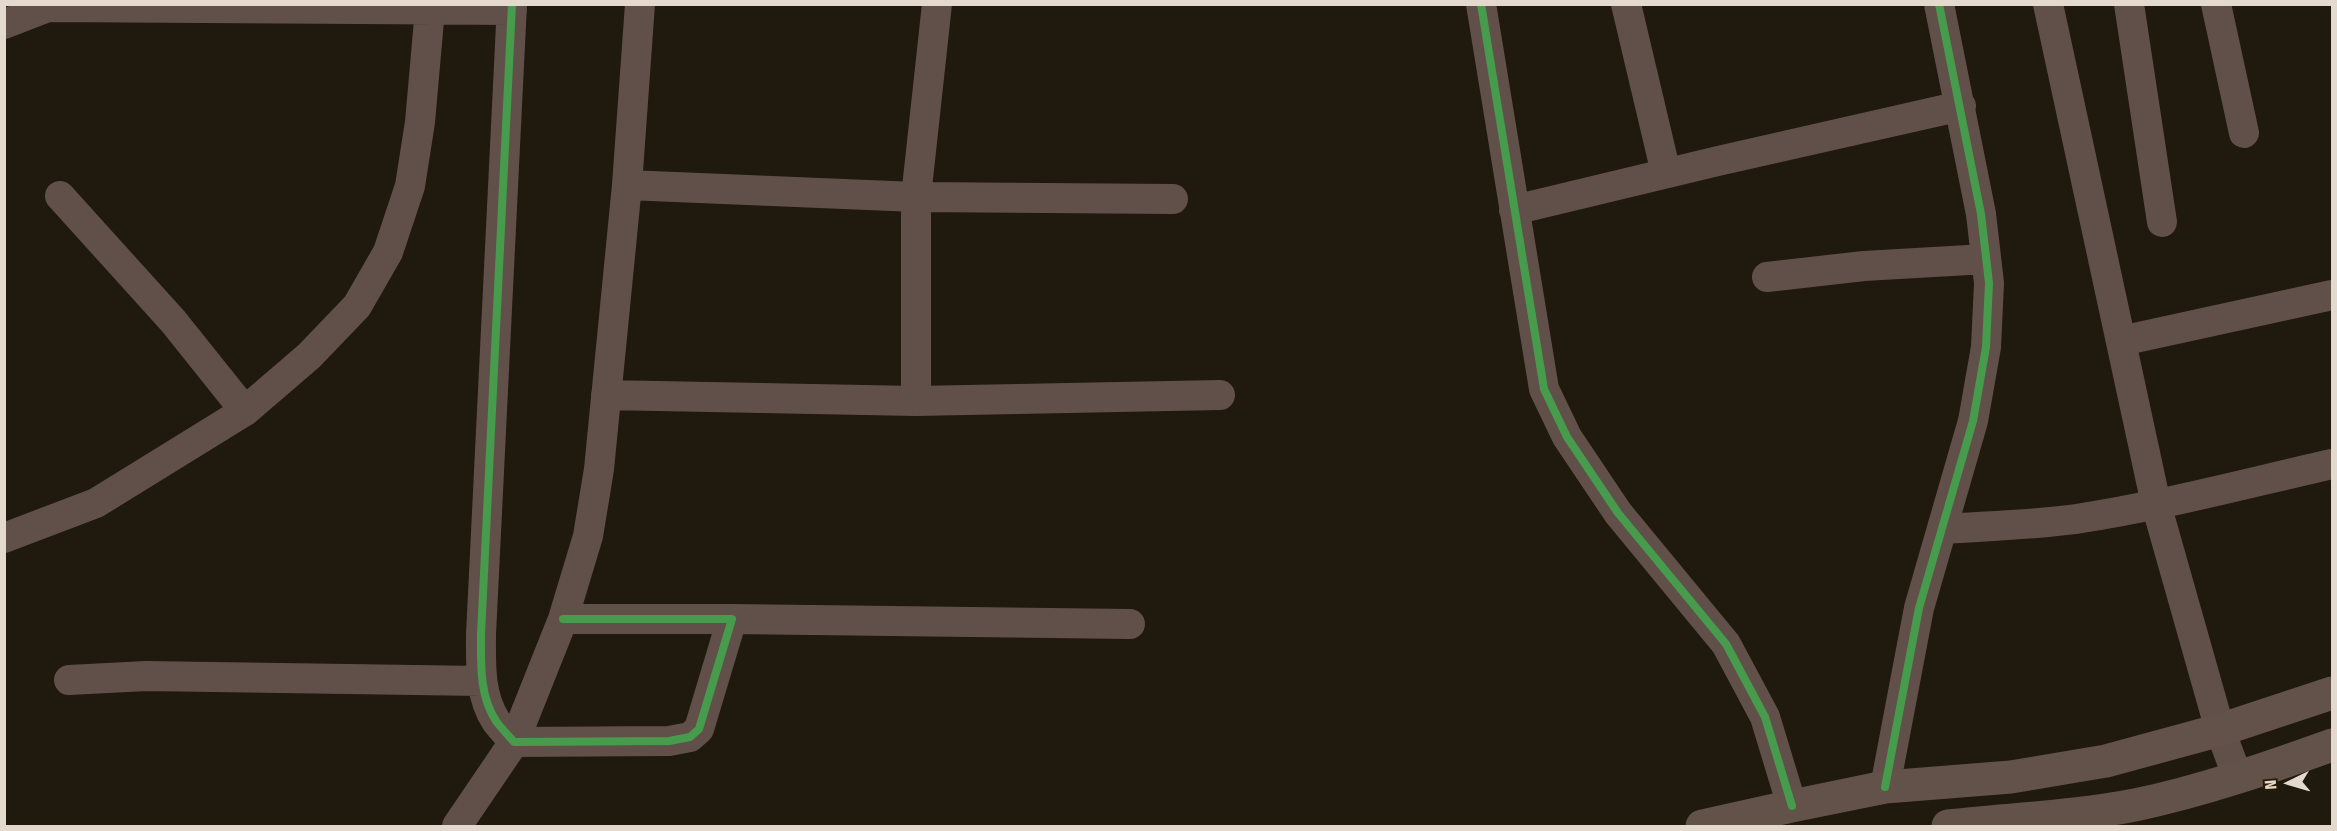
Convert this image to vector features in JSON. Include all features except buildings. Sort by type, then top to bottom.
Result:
[{"type":"main road","points":[[1702,826],[1886,788],[2011,777],[2096,763],[2220,730],[2332,693]]},
{"type":"main road","points":[[1948,826],[2054,818],[2135,805],[2238,778],[2332,745]]},
{"type":"street","points":[[457,826],[514,742],[563,619],[588,536],[599,469],[627,185],[640,4]]},
{"type":"street","points":[[916,401],[916,197],[937,4]]},
{"type":"street","points":[[1481,4],[1544,390],[1567,437],[1617,513],[1726,644],[1765,717],[1792,806]]},
{"type":"street","points":[[1626,4],[1666,173]]},
{"type":"street","points":[[1886,788],[1919,608],[1973,421],[1986,347],[1989,283],[1981,214],[1939,4]]},
{"type":"street","points":[[2048,4],[2156,504],[2220,730],[2238,778]]},
{"type":"street","points":[[2129,4],[2162,222]]},
{"type":"street","points":[[2216,4],[2244,133]]},
{"type":"street","points":[[4,24],[48,7],[283,6],[430,9],[512,7],[482,611],[482,681],[487,702],[496,721],[514,742],[669,741],[690,737],[699,729],[732,619]]},
{"type":"street","points":[[4,538],[96,503],[245,411],[309,356],[357,306],[388,252],[410,186],[420,122],[430,9]]},
{"type":"street","points":[[1514,210],[1961,106]]},
{"type":"street","points":[[627,185],[916,197],[1173,199]]},
{"type":"street","points":[[60,196],[173,321],[245,411]]},
{"type":"street","points":[[1767,277],[1864,266],[1986,259]]},
{"type":"street","points":[[2121,341],[2332,296]]},
{"type":"street","points":[[606,395],[916,401],[1221,395]]},
{"type":"street","points":[[1943,528],[2021,525],[2076,519],[2156,504],[2332,464]]},
{"type":"street","points":[[563,619],[1130,624]]},
{"type":"street","points":[[69,680],[146,676],[482,681]]},
{"type":"cycle path","points":[[512,4],[481,634],[482,679],[486,701],[496,721],[514,742],[669,741],[690,737],[699,729],[732,619],[563,619]]},
{"type":"cycle path","points":[[1481,4],[1544,389],[1567,437],[1618,513],[1726,644],[1765,717],[1792,806]]},
{"type":"cycle path","points":[[1885,787],[1919,608],[1973,421],[1986,347],[1989,283],[1981,214],[1939,4]]}]
